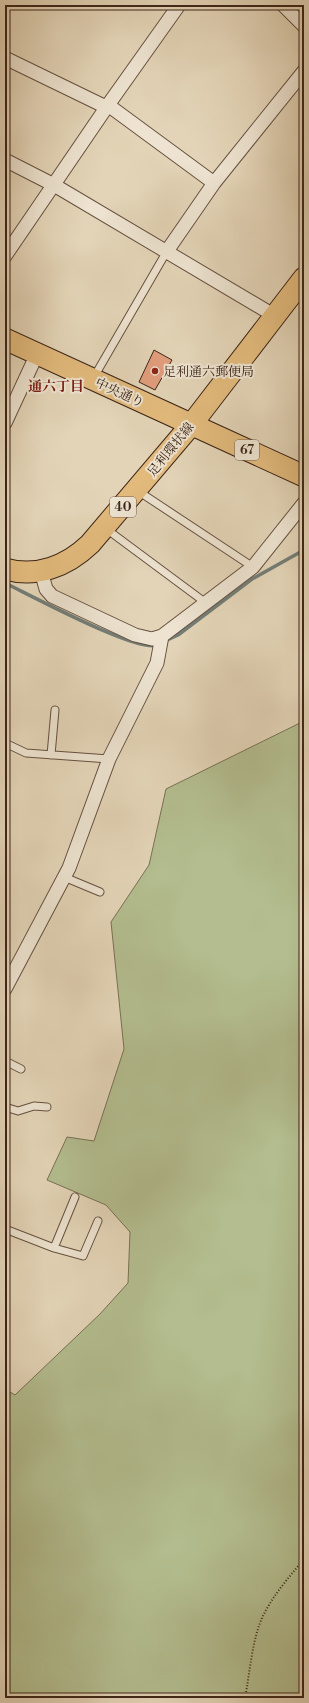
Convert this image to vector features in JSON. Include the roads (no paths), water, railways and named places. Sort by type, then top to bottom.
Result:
[{"type":"main road","name":"足利環状線","points":[[5,569],[18,572],[41,571],[60,566],[71,560],[90,544],[191,424],[304,278]]},
{"type":"main road","name":"中央通り","points":[[5,339],[191,424]]},
{"type":"main road","name":"67","points":[[191,424],[304,476]]},
{"type":"street","points":[[5,256],[107,106],[179,5]]},
{"type":"street","points":[[283,5],[304,26]]},
{"type":"street","points":[[5,58],[107,106],[214,183]]},
{"type":"street","points":[[167,251],[214,183],[304,71]]},
{"type":"street","points":[[5,160],[54,185],[275,316]]},
{"type":"street","points":[[5,423],[37,354]]},
{"type":"street","points":[[41,571],[46,589],[52,596],[135,635],[152,639],[162,636],[253,567],[304,504]]},
{"type":"street","points":[[5,989],[64,877],[109,759],[155,668],[162,636]]},
{"type":"lane","points":[[93,380],[167,251]]},
{"type":"lane","points":[[136,490],[253,567]]},
{"type":"lane","points":[[105,528],[206,603]]},
{"type":"lane","points":[[51,755],[55,710]]},
{"type":"lane","points":[[5,743],[26,753],[109,759]]},
{"type":"lane","points":[[64,877],[100,892]]},
{"type":"lane","points":[[5,1062],[21,1069]]},
{"type":"lane","points":[[5,1107],[18,1111],[34,1106],[47,1107]]},
{"type":"lane","points":[[54,1248],[75,1196]]},
{"type":"lane","points":[[5,1229],[54,1248],[83,1256],[98,1221]]},
{"type":"waterway","points":[[165,641],[178,635],[252,579],[304,550]]},
{"type":"waterway","points":[[5,583],[83,622],[129,641],[147,645],[158,645]]},
{"type":"place","name":"足利通六郵便局","points":[[155,371]]},
{"type":"district","name":"通六丁目","points":[[56,386]]}]
